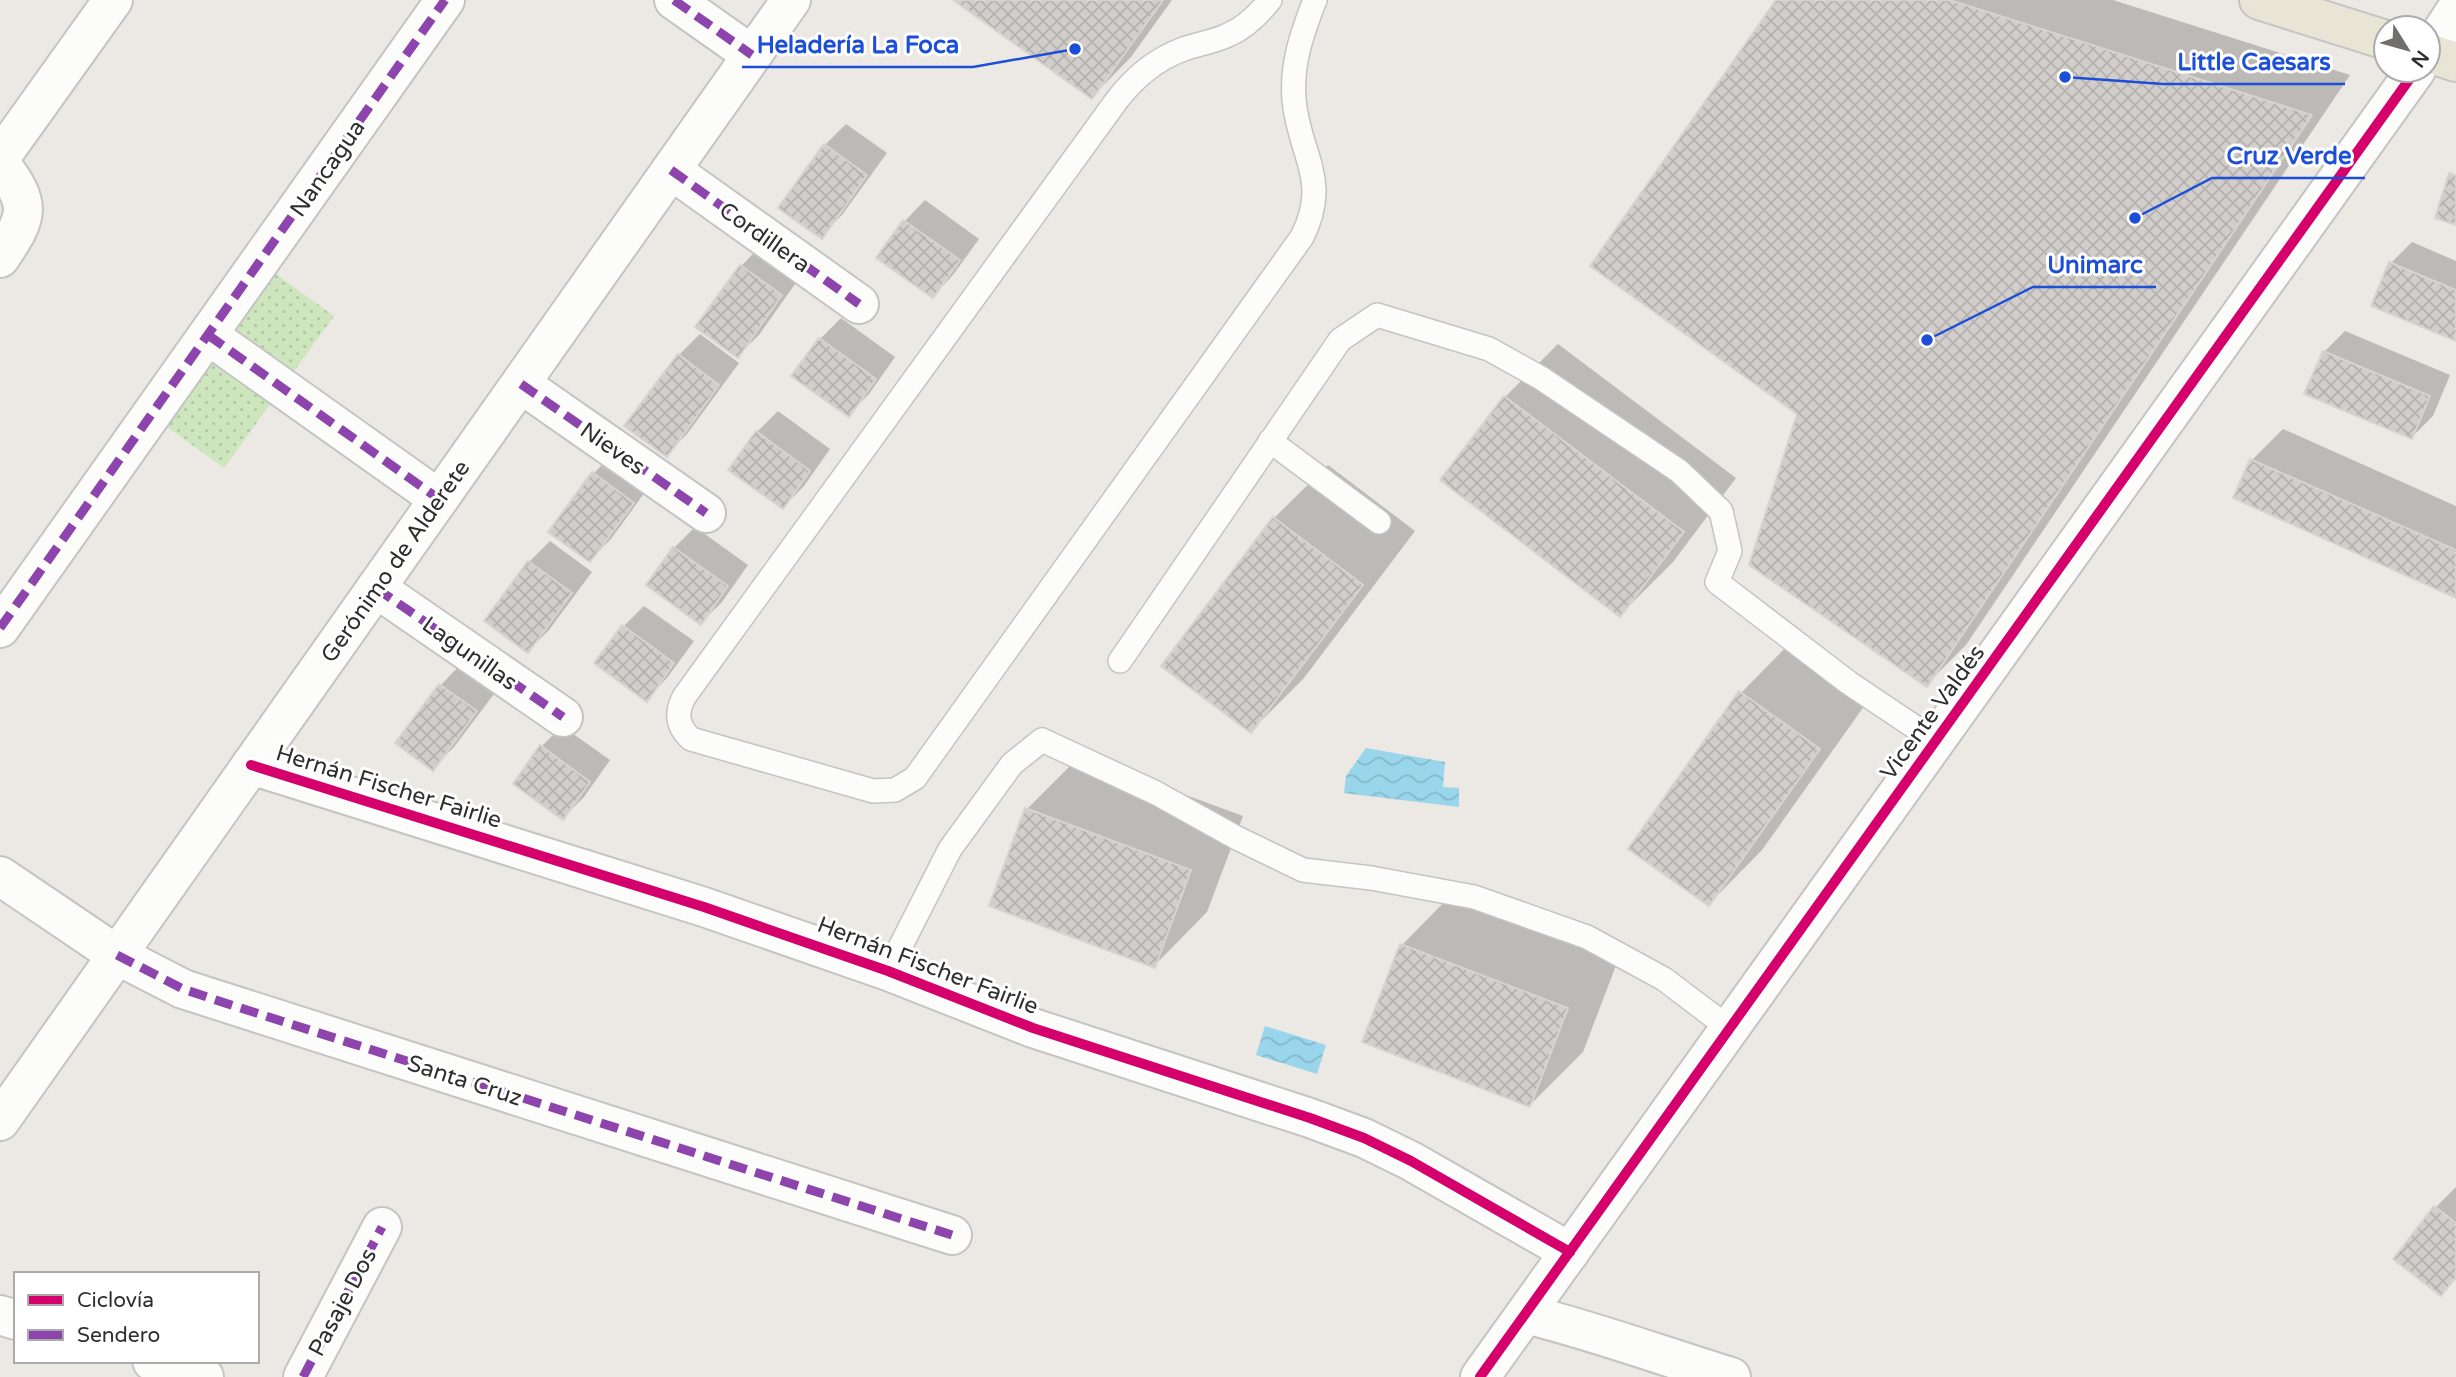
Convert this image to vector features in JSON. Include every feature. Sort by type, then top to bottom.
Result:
[{"type":"main road","points":[[2259,0],[2372,36]]},
{"type":"street","points":[[0,158],[113,0]]},
{"type":"street","name":"Nancagua","points":[[0,628],[445,0]]},
{"type":"street","points":[[674,0],[752,55]]},
{"type":"street","name":"Gerónimo de Alderete","points":[[0,1121],[791,0]]},
{"type":"street","points":[[2442,32],[2456,10]]},
{"type":"street","name":"Vicente Valdés","points":[[1480,1377],[2406,84]]},
{"type":"street","points":[[0,163],[19,187],[24,215],[0,258]]},
{"type":"street","name":"Cordillera","points":[[671,170],[859,304]]},
{"type":"street","points":[[208,335],[439,499]]},
{"type":"street","name":"Nieves","points":[[521,384],[706,513]]},
{"type":"street","name":"Lagunillas","points":[[376,588],[563,717]]},
{"type":"street","name":"Hernán Fischer Fairlie","points":[[251,765],[704,906],[888,971],[1033,1028],[1310,1118],[1364,1138],[1421,1167],[1570,1252]]},
{"type":"street","name":"Santa Cruz","points":[[0,876],[117,956],[183,989],[952,1235]]},
{"type":"street","name":"Pasaje Dos","points":[[303,1377],[382,1227]]},
{"type":"street","points":[[1526,1314],[1731,1377]]},
{"type":"street","points":[[158,1363],[204,1377]]},
{"type":"lane","points":[[1270,0],[1246,24],[1229,35],[1162,59],[1130,84],[1117,100],[684,697],[679,706],[678,717],[680,726],[691,739],[873,791],[895,790],[915,778],[1302,237],[1314,206],[1315,189],[1294,103],[1294,86],[1296,57],[1315,0]]},
{"type":"lane","points":[[1119,661],[1340,340],[1377,315],[1489,349],[1541,378],[1679,471],[1721,511],[1730,551],[1717,582],[1849,682],[1937,742]]},
{"type":"lane","points":[[1270,441],[1379,522]]},
{"type":"lane","points":[[888,971],[950,849],[1012,764],[1042,740],[1156,793],[1237,838],[1303,870],[1371,878],[1474,897],[1587,937],[1664,979],[1730,1029]]},
{"type":"green space","points":[[269,269],[334,316],[224,468],[160,422]]},
{"type":"water","points":[[1366,748],[1445,762],[1443,787],[1459,788],[1459,807],[1344,793],[1346,776]]},
{"type":"water","points":[[1265,1026],[1326,1045],[1317,1074],[1256,1055]]},
{"type":"building","points":[[953,0],[1163,0],[1092,99]]},
{"type":"building","points":[[1776,0],[1950,0],[2312,115],[1927,687],[1749,565],[1797,414],[1590,266]]},
{"type":"building","points":[[824,144],[867,175],[822,239],[778,208]]},
{"type":"building","points":[[2449,173],[2456,175],[2456,225],[2435,218]]},
{"type":"building","points":[[903,220],[960,260],[933,298],[876,258]]},
{"type":"building","points":[[2389,262],[2456,290],[2456,341],[2371,306]]},
{"type":"building","points":[[740,265],[782,295],[738,358],[695,327]]},
{"type":"building","points":[[819,338],[876,379],[849,417],[791,376]]},
{"type":"building","points":[[2323,351],[2430,396],[2412,439],[2304,394]]},
{"type":"building","points":[[678,354],[719,385],[667,457],[624,426]]},
{"type":"building","points":[[1504,396],[1684,532],[1620,617],[1440,480]]},
{"type":"building","points":[[756,431],[810,471],[783,509],[728,470]]},
{"type":"building","points":[[2250,459],[2456,550],[2456,598],[2233,498]]},
{"type":"building","points":[[592,472],[634,503],[590,562],[548,532]]},
{"type":"building","points":[[1273,517],[1363,585],[1251,733],[1161,666]]},
{"type":"building","points":[[673,547],[728,586],[701,625],[646,585]]},
{"type":"building","points":[[528,561],[572,593],[528,653],[484,621]]},
{"type":"building","points":[[622,625],[674,663],[647,702],[594,663]]},
{"type":"building","points":[[439,684],[477,711],[433,771],[395,743]]},
{"type":"building","points":[[1739,691],[1820,749],[1709,906],[1628,849]]},
{"type":"building","points":[[540,745],[590,782],[563,820],[513,784]]},
{"type":"building","points":[[1025,808],[1191,870],[1155,968],[989,906]]},
{"type":"building","points":[[1400,944],[1568,1008],[1530,1107],[1362,1042]]},
{"type":"building","points":[[2434,1206],[2456,1223],[2456,1277],[2441,1296],[2393,1259]]},
{"type":"marked path","points":[[0,628],[445,0]]},
{"type":"marked path","points":[[674,0],[752,55]]},
{"type":"marked path","points":[[671,170],[859,304]]},
{"type":"marked path","points":[[208,335],[439,499]]},
{"type":"marked path","points":[[521,384],[706,513]]},
{"type":"marked path","points":[[376,588],[563,717]]},
{"type":"marked path","points":[[117,955],[183,989],[952,1235]]},
{"type":"marked path","points":[[303,1377],[382,1227]]},
{"type":"cycle path","points":[[1480,1377],[2406,84]]},
{"type":"cycle path","points":[[251,765],[704,907],[888,971],[1033,1028],[1310,1118],[1364,1138],[1411,1161],[1570,1252]]},
{"type":"place","name":"Heladería La Foca","points":[[1075,49]]},
{"type":"place","name":"Little Caesars","points":[[2065,77]]},
{"type":"place","name":"Cruz Verde","points":[[2135,218]]},
{"type":"place","name":"Unimarc","points":[[1927,340]]}]
